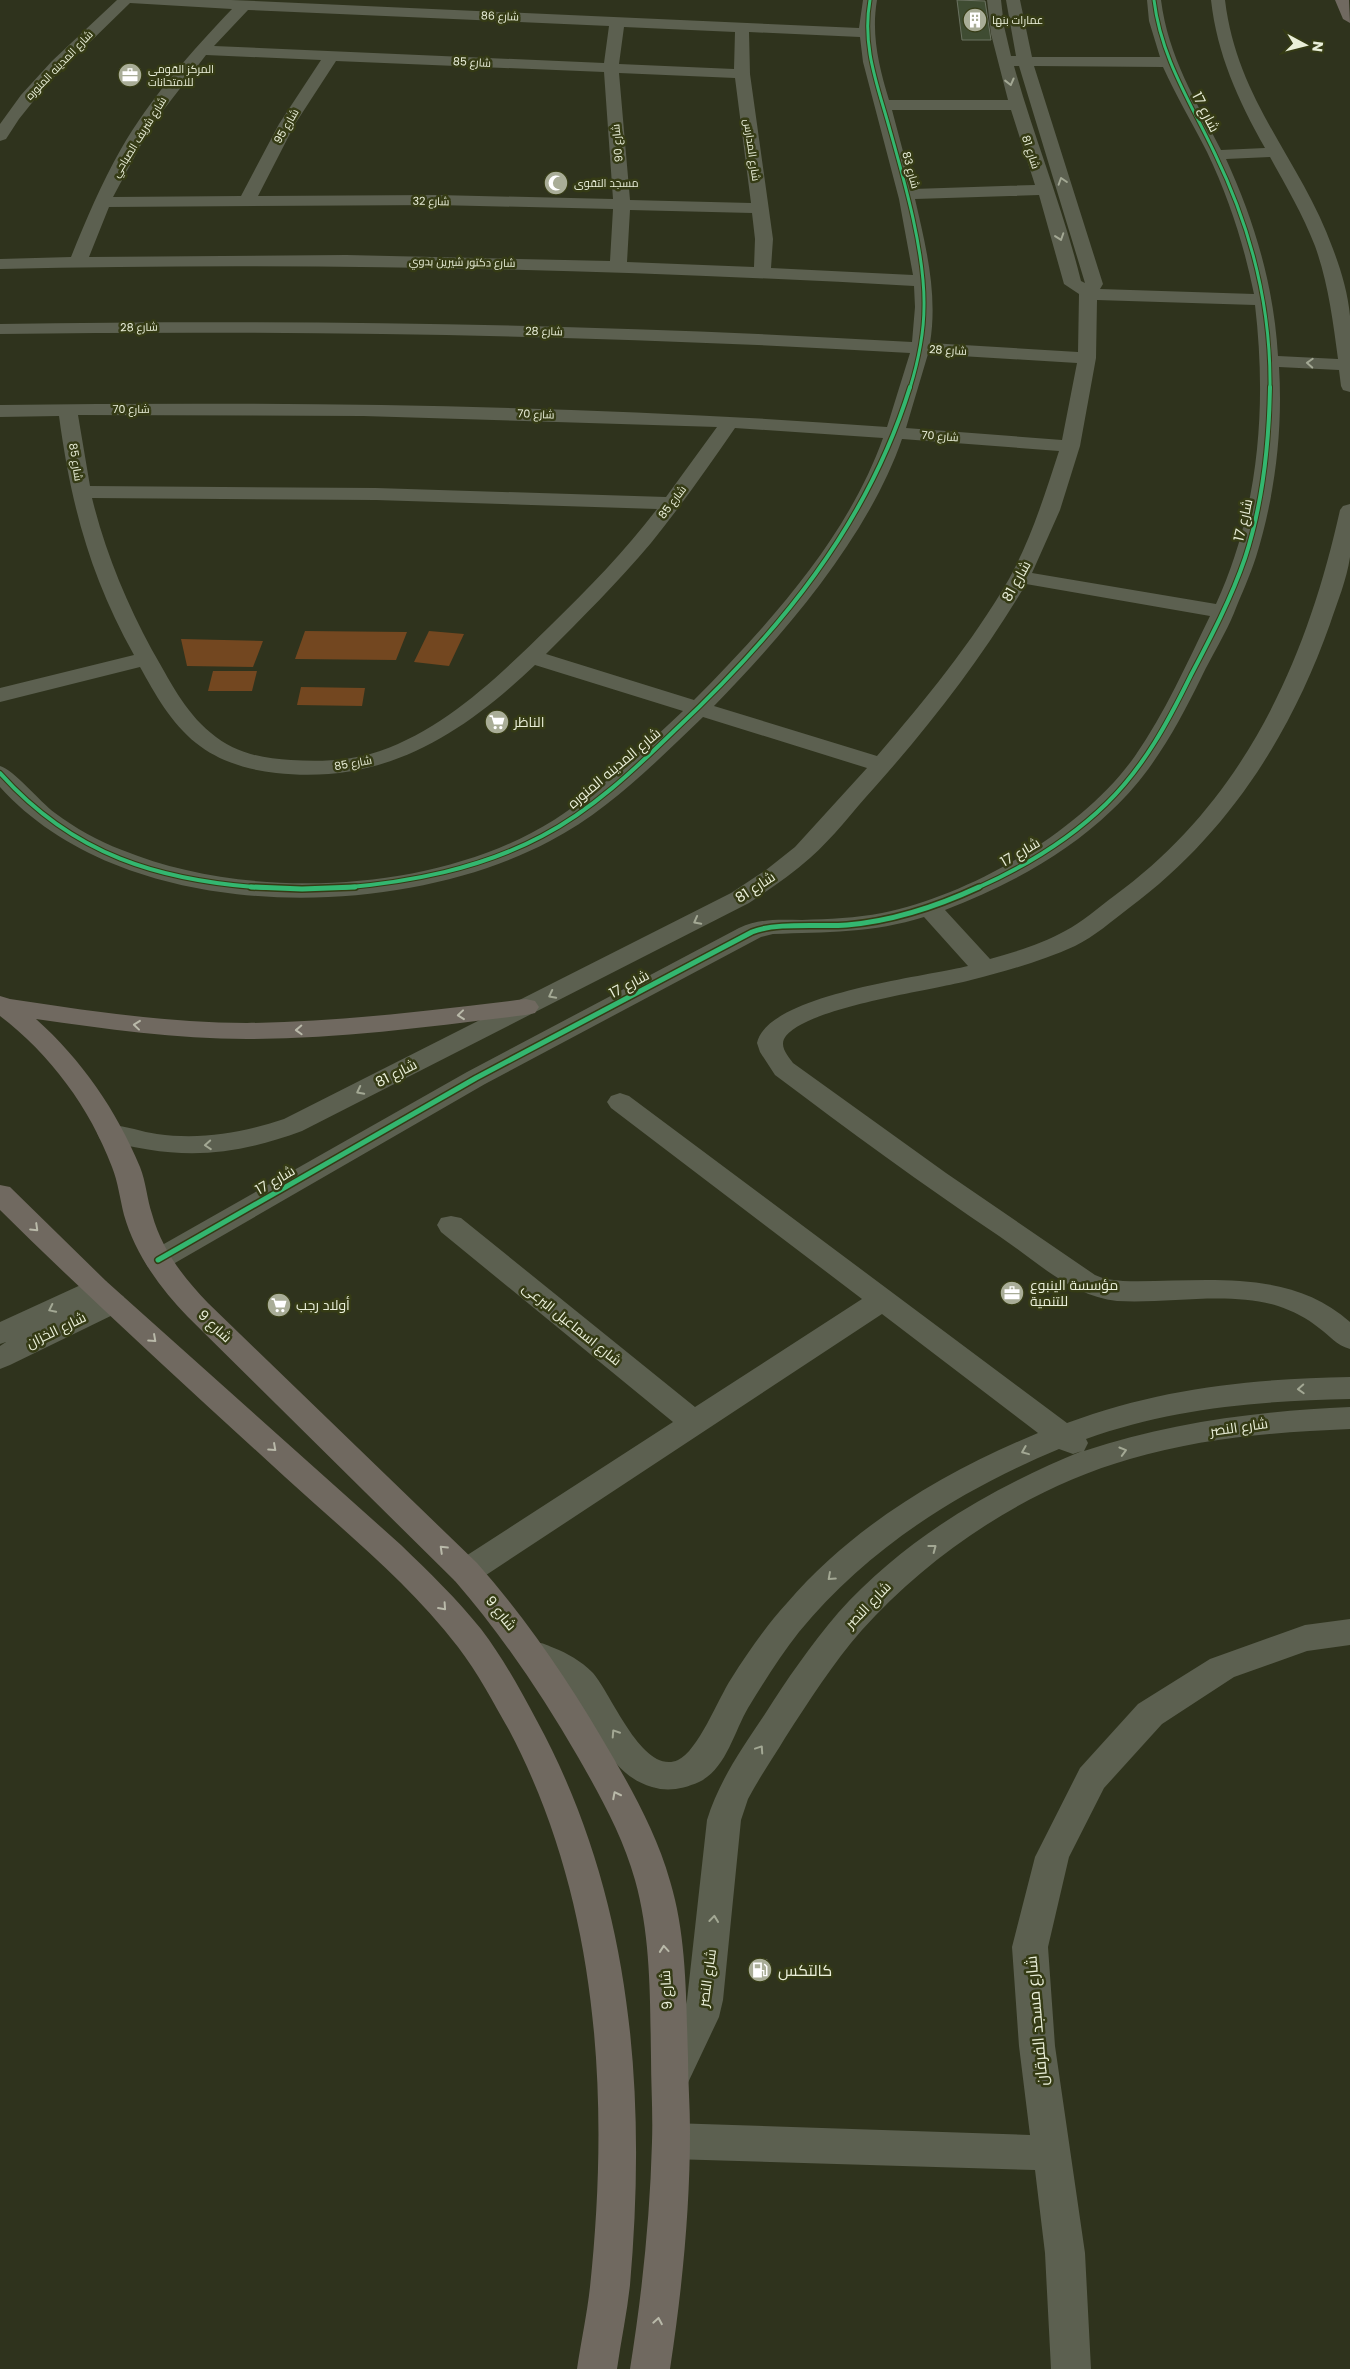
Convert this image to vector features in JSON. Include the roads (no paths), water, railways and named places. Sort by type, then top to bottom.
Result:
[{"type":"main road","points":[[1342,0],[1350,19]]},
{"type":"main road","points":[[1,1005],[138,1025],[246,1031],[358,1026],[526,1008]]},
{"type":"main road","name":"شارع 9","points":[[1,1005],[45,1043],[67,1067],[86,1093],[110,1133],[126,1167],[145,1236],[168,1276],[192,1305],[466,1572],[500,1610],[532,1653],[606,1774],[642,1848],[653,1882],[661,1917],[670,2082],[671,2141],[660,2307],[650,2369]]},
{"type":"main road","points":[[0,1194],[104,1295],[383,1547],[428,1591],[464,1632],[495,1676],[525,1725],[550,1775],[566,1815],[590,1897],[601,1944],[613,2016],[616,2099],[616,2189],[610,2287],[597,2369]]},
{"type":"street","name":"شارع المدينه المنوره","points":[[0,136],[6,115],[125,0]]},
{"type":"street","name":"شارع 86","points":[[134,0],[866,33]]},
{"type":"street","name":"شارع 83","points":[[870,0],[866,33],[875,81],[908,194],[923,281],[924,314],[918,354]]},
{"type":"street","name":"شارع 81","points":[[994,0],[997,33],[1016,105],[1065,253],[1073,284],[1088,293]]},
{"type":"street","name":"شارع 81","points":[[110,1133],[152,1143],[191,1146],[232,1143],[293,1125],[740,898],[803,852],[882,765],[936,701],[984,637],[1020,577],[1050,510],[1070,446],[1086,364],[1088,293],[1094,284],[1017,33],[1013,0]]},
{"type":"street","name":"شارع 17","points":[[158,1260],[476,1078],[741,938],[762,928],[866,923],[930,907],[979,887],[1023,865],[1062,840],[1096,814],[1123,786],[1150,751],[1170,719],[1224,612],[1246,555],[1258,511],[1266,463],[1270,370],[1264,300],[1247,234],[1216,156],[1168,62],[1157,27],[1154,0]]},
{"type":"street","points":[[1218,0],[1222,34],[1247,99],[1303,199],[1328,261],[1344,327],[1350,386]]},
{"type":"street","name":"شارع شريف الصباحي","points":[[78,262],[102,202],[118,169],[146,122],[201,50],[244,5]]},
{"type":"street","name":"شارع 90","points":[[617,21],[611,69],[622,205],[618,266]]},
{"type":"street","name":"شارع المدارس","points":[[742,27],[742,74],[764,248],[762,272]]},
{"type":"street","name":"شارع 85","points":[[201,50],[742,74]]},
{"type":"street","name":"شارع 95","points":[[247,200],[287,124],[331,56]]},
{"type":"street","points":[[1005,61],[1168,62]]},
{"type":"street","points":[[883,105],[1016,105]]},
{"type":"street","points":[[1031,152],[1052,151]]},
{"type":"street","points":[[1216,156],[1275,152]]},
{"type":"street","points":[[908,194],[1044,190]]},
{"type":"street","name":"شارع 32","points":[[102,202],[428,200],[760,208]]},
{"type":"street","name":"شارع دكتور شيرين بدوي","points":[[0,264],[266,261],[618,266],[923,281]]},
{"type":"street","points":[[1088,293],[1264,300]]},
{"type":"street","name":"شارع 28","points":[[0,329],[285,327],[635,339],[1086,364]]},
{"type":"street","name":"شارع 28","points":[[0,340],[285,337],[635,339]]},
{"type":"street","name":"شارع المدينه المنوره","points":[[0,773],[14,791],[48,821],[88,845],[138,865],[195,881],[259,888],[326,889],[393,883],[480,862],[519,848],[554,830],[584,811],[610,790],[699,709],[767,634],[824,564],[866,497],[884,462],[895,433],[918,354]]},
{"type":"street","points":[[1270,370],[1349,374]]},
{"type":"street","name":"شارع 85","points":[[68,409],[81,492],[105,572],[123,615],[146,659],[184,720],[216,747],[238,757],[265,764],[294,768],[325,768],[356,764],[384,757],[410,747],[466,711],[532,656],[585,604],[672,503],[730,422]]},
{"type":"street","name":"شارع 70","points":[[0,411],[68,409],[464,412],[730,422],[1070,446]]},
{"type":"street","points":[[81,492],[376,494],[672,503]]},
{"type":"street","points":[[1350,510],[1342,553],[1332,591],[1311,649],[1287,700],[1258,752],[1222,805],[1192,842],[1158,875],[1098,920],[1070,938],[1025,958],[824,1006],[792,1020],[773,1034],[770,1044],[772,1053],[784,1069],[983,1213],[1093,1286],[1121,1291],[1236,1289],[1278,1295],[1298,1301],[1320,1312],[1350,1339]]},
{"type":"street","points":[[1020,577],[1224,612]]},
{"type":"street","points":[[532,656],[882,765]]},
{"type":"street","points":[[0,695],[146,659]]},
{"type":"street","points":[[740,898],[797,927]]},
{"type":"street","points":[[930,907],[985,969]]},
{"type":"street","points":[[441,1050],[476,1078]]},
{"type":"street","points":[[620,1102],[1095,1459]]},
{"type":"street","name":"شارع اسماعيل البرعى","points":[[451,1225],[694,1423]]},
{"type":"street","name":"شارع الخزان","points":[[0,1334],[104,1295]]},
{"type":"street","name":"شارع الخزان","points":[[0,1358],[104,1295]]},
{"type":"street","points":[[466,1572],[882,1300]]},
{"type":"street","points":[[532,1653],[569,1671],[582,1683],[630,1758],[642,1770],[658,1776],[676,1776],[692,1770],[704,1759],[746,1683],[770,1648],[823,1584],[862,1550],[923,1503],[990,1465],[1062,1435],[1135,1411],[1218,1396],[1300,1389],[1350,1388]]},
{"type":"street","name":"شارع النصر","points":[[670,2082],[701,2017],[705,2000],[724,1820],[731,1797],[743,1775],[829,1648],[852,1620],[898,1574],[961,1526],[1026,1489],[1095,1459],[1160,1440],[1229,1427],[1299,1420],[1350,1418]]},
{"type":"street","points":[[862,1550],[898,1574]]},
{"type":"street","name":"شارع مسجد الفرقان","points":[[1072,2369],[1065,2253],[1037,2046],[1030,1948],[1052,1857],[1092,1778],[1150,1714],[1222,1668],[1305,1638],[1350,1632]]},
{"type":"street","points":[[704,1759],[743,1775]]},
{"type":"street","points":[[671,2141],[1050,2153]]},
{"type":"place","name":"عمارات بنها","points":[[975,20]]},
{"type":"place","name":"المركز القومى للامتحانات","points":[[130,75]]},
{"type":"place","name":"مسجد التقوى","points":[[556,183]]},
{"type":"place","name":"الناظر","points":[[497,722]]},
{"type":"place","name":"مؤسسة الينبوع للتنمية","points":[[1012,1293]]},
{"type":"place","name":"أولاد رجب","points":[[279,1305]]},
{"type":"place","name":"كالتكس","points":[[760,1970]]}]
